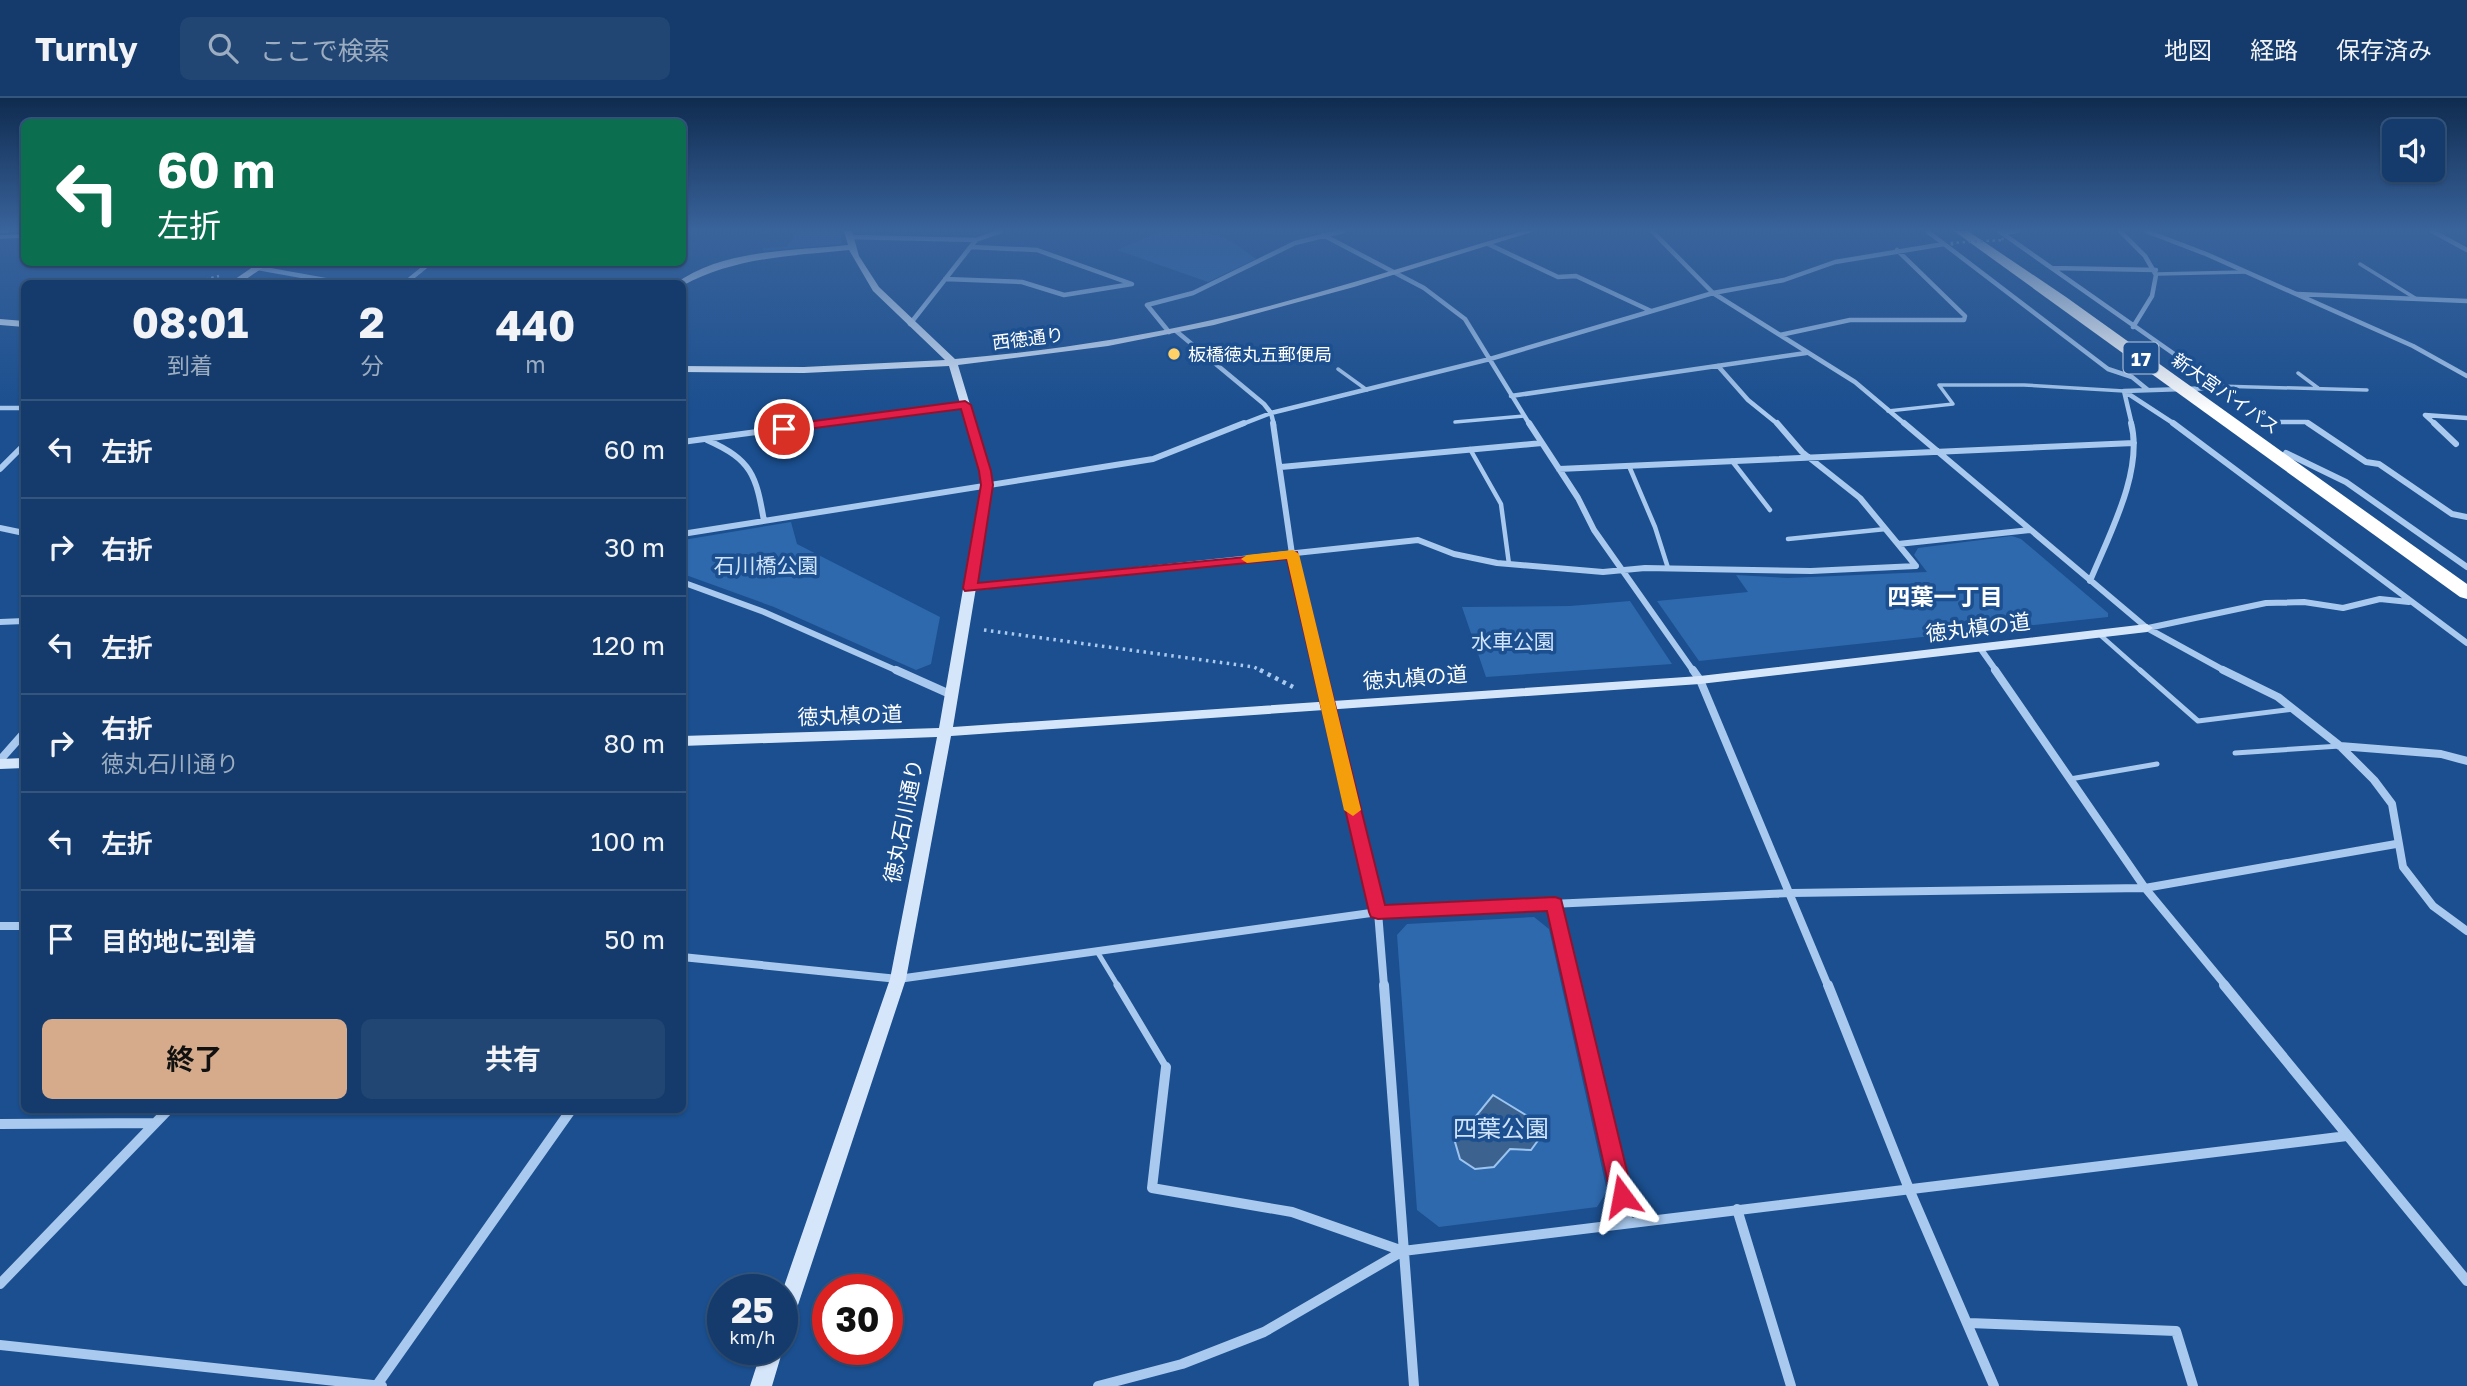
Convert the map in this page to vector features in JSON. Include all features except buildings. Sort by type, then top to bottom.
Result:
[{"type":"highway","name":"新大宮バイパス","points":[[2045,291],[2467,583]]},
{"type":"highway","name":"新大宮バイパス","points":[[2065,291],[2286,453],[2467,593]]},
{"type":"street","points":[[878,291],[953,363]]},
{"type":"street","points":[[910,324],[936,291]]},
{"type":"street","points":[[1051,291],[1064,295],[1087,291]]},
{"type":"street","points":[[1147,305],[1197,291]]},
{"type":"street","name":"西徳通り","points":[[686,369],[797,370],[953,363],[1062,351],[1172,331],[1268,309],[1328,291]]},
{"type":"street","points":[[1429,291],[1448,304],[1478,337],[1511,396],[1559,469],[1594,530],[1700,680],[1791,893],[1909,1189],[1994,1386]]},
{"type":"street","points":[[1610,291],[1651,311]]},
{"type":"street","points":[[686,533],[1153,459],[1271,413],[1490,359],[1723,291]]},
{"type":"street","points":[[1780,335],[1850,320],[1964,320],[1965,316],[1939,291]]},
{"type":"street","points":[[2006,291],[2108,369],[2132,377],[2149,391]]},
{"type":"street","points":[[2084,291],[2176,354],[2217,386],[2201,390],[2124,391]]},
{"type":"street","points":[[2133,327],[2156,291]]},
{"type":"street","points":[[2287,291],[2413,346],[2467,376]]},
{"type":"street","points":[[1713,293],[1855,383],[2147,628],[2190,654],[2278,697],[2340,746],[2374,780],[2392,804],[2396,844],[2403,867],[2433,906],[2467,931]]},
{"type":"street","points":[[2293,294],[2467,300]]},
{"type":"street","points":[[1139,301],[1147,305],[1172,331],[1264,404],[1271,413],[1293,554],[1378,912],[1414,1386]]},
{"type":"street","points":[[0,322],[21,324]]},
{"type":"street","points":[[1511,396],[1807,353]]},
{"type":"street","name":"徳丸石川通り","points":[[798,1276],[898,979],[952,695],[987,485],[953,363]]},
{"type":"street","points":[[970,588],[1418,540],[1454,554],[1509,564],[1603,572],[1668,568],[1811,571],[1916,566],[1860,498],[1748,400],[1718,366]]},
{"type":"street","points":[[2090,581],[2128,483],[2134,443],[2123,400],[2124,391]]},
{"type":"street","points":[[2124,391],[2183,429],[2467,643]]},
{"type":"street","points":[[686,442],[965,405]]},
{"type":"street","points":[[0,408],[21,408]]},
{"type":"street","points":[[2456,444],[2425,415],[2467,418]]},
{"type":"street","points":[[2276,422],[2306,422],[2366,462],[2379,464],[2452,514],[2467,517]]},
{"type":"street","points":[[706,439],[738,454],[750,465],[756,478],[764,521]]},
{"type":"street","points":[[1281,467],[1542,443]]},
{"type":"street","points":[[1559,469],[2134,443]]},
{"type":"street","points":[[0,469],[21,448]]},
{"type":"street","name":"17","points":[[2286,453],[2354,487],[2467,568]]},
{"type":"street","points":[[0,528],[21,532]]},
{"type":"street","points":[[1898,544],[2030,530]]},
{"type":"street","points":[[686,583],[764,612],[952,695]]},
{"type":"street","points":[[2147,628],[2266,603],[2304,602],[2343,608],[2380,599],[2412,602]]},
{"type":"street","points":[[0,622],[21,621]]},
{"type":"street","name":"徳丸槙の道","points":[[686,741],[945,733],[1327,704],[1700,680],[2147,628]]},
{"type":"street","points":[[1980,648],[2144,888],[2465,1276]]},
{"type":"street","points":[[0,762],[21,737]]},
{"type":"street","points":[[2340,746],[2441,754],[2467,761]]},
{"type":"street","points":[[0,762],[21,763]]},
{"type":"street","points":[[686,957],[898,979],[1378,912],[1791,893],[2144,888],[2396,844]]},
{"type":"street","points":[[1555,904],[1628,1223]]},
{"type":"street","points":[[0,926],[21,926]]},
{"type":"street","points":[[1166,1067],[1153,1188],[1292,1212],[1403,1251]]},
{"type":"street","points":[[0,1284],[165,1113]]},
{"type":"street","points":[[0,1345],[380,1386],[569,1113]]},
{"type":"street","points":[[0,1124],[155,1123]]},
{"type":"street","points":[[1098,1386],[1182,1364],[1264,1332],[1403,1251],[2347,1136]]},
{"type":"street","points":[[1737,1209],[1791,1386]]},
{"type":"street","points":[[1969,1323],[2176,1331],[2193,1386]]},
{"type":"street","points":[[761,1386],[768,1365]]},
{"type":"lane","points":[[2404,291],[2415,298]]},
{"type":"lane","points":[[1338,369],[1367,390]]},
{"type":"lane","points":[[2298,373],[2318,388]]},
{"type":"lane","points":[[1888,411],[1953,404],[1939,385],[2024,385],[2124,391]]},
{"type":"lane","points":[[2217,386],[2367,390]]},
{"type":"lane","points":[[1455,422],[1524,416]]},
{"type":"lane","points":[[1470,449],[1501,505],[1509,564]]},
{"type":"lane","points":[[1732,461],[1770,510]]},
{"type":"lane","points":[[1629,466],[1655,527],[1668,568]]},
{"type":"lane","points":[[1788,539],[1886,529]]},
{"type":"lane","points":[[2099,634],[2198,721],[2294,709]]},
{"type":"lane","points":[[2235,753],[2340,746]]},
{"type":"lane","points":[[2070,779],[2157,764]]},
{"type":"lane","points":[[1098,953],[1166,1067]]},
{"type":"path","points":[[984,630],[1254,667],[1300,691]]},
{"type":"green space","name":"石川橋公園","points":[[791,522],[797,544],[940,617],[931,664],[916,670],[774,607],[686,575],[686,540]]},
{"type":"green space","points":[[2012,536],[2021,539],[2108,613],[2108,617],[1699,661],[1657,601],[1748,592],[1736,575],[1788,578],[1927,572],[1914,555],[1918,548]]},
{"type":"green space","name":"水車公園","points":[[1630,601],[1672,664],[1486,677],[1462,607],[1570,606]]},
{"type":"green space","name":"四葉公園","points":[[1534,917],[1549,929],[1607,1191],[1597,1207],[1439,1227],[1417,1210],[1397,935],[1407,924]]},
{"type":"shaded area","points":[[1493,1095],[1547,1128],[1531,1150],[1510,1149],[1494,1167],[1475,1169],[1460,1159],[1455,1142]]},
{"type":"slow traffic","points":[[1247,559],[1293,554],[1353,810]]},
{"type":"place","name":"板橋徳丸五郵便局","points":[[1174,354]]},
{"type":"district","name":"四葉一丁目","points":[[1945,596]]},
{"type":"route","points":[[784,429],[965,405],[987,485],[970,588],[1293,554],[1378,912],[1555,904],[1622,1196]]}]
